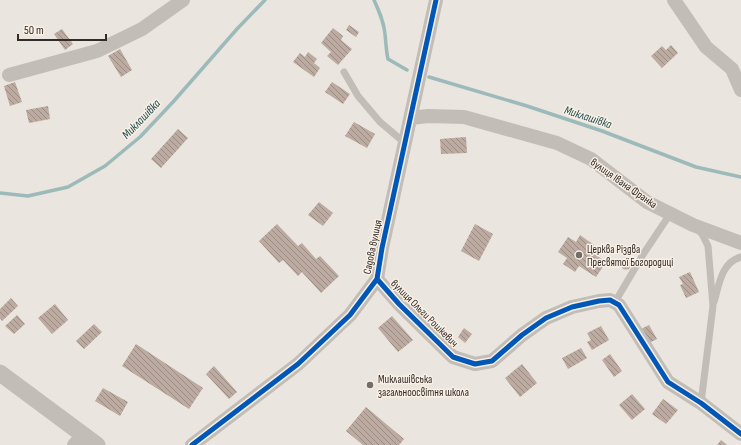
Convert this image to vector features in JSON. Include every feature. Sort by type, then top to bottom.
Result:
[{"type":"street","points":[[9,75],[97,51],[142,28],[183,0]]},
{"type":"street","name":"Садова вулиця","points":[[192,445],[298,364],[350,315],[377,279],[382,248],[436,0]]},
{"type":"street","points":[[674,0],[706,47],[732,69],[741,90]]},
{"type":"street","name":"вулиця Івана Франка","points":[[411,118],[428,116],[464,117],[558,143],[591,160],[641,198],[670,214],[693,225],[741,243]]},
{"type":"street","name":"вулиця Ольги Рошкевич","points":[[377,279],[399,304],[454,357],[475,364],[492,360],[522,335],[546,318],[572,307],[600,301],[610,300],[615,302]]},
{"type":"street","points":[[615,302],[623,311],[668,382],[701,403],[741,434]]},
{"type":"street","points":[[0,373],[84,442]]},
{"type":"lane","points":[[344,72],[358,96],[380,122],[406,143]]},
{"type":"lane","points":[[615,302],[644,253],[670,214]]},
{"type":"lane","points":[[693,225],[702,234],[708,246],[713,306]]},
{"type":"lane","points":[[701,403],[713,306],[723,273],[728,264],[735,258],[741,257]]},
{"type":"building","points":[[349,25],[359,32],[356,37],[346,30]]},
{"type":"building","points":[[333,28],[343,36],[341,40],[352,49],[338,65],[327,56],[331,52],[321,43]]},
{"type":"building","points":[[62,29],[73,44],[65,50],[54,34]]},
{"type":"building","points":[[671,45],[678,53],[662,68],[651,56],[662,46],[666,50]]},
{"type":"building","points":[[120,49],[132,70],[121,77],[108,56]]},
{"type":"building","points":[[308,52],[317,59],[314,63],[320,68],[314,77],[293,62],[300,53],[305,57]]},
{"type":"building","points":[[15,82],[22,102],[10,106],[4,86]]},
{"type":"building","points":[[332,82],[350,94],[343,104],[325,92]]},
{"type":"building","points":[[48,106],[50,119],[29,123],[26,110]]},
{"type":"building","points":[[354,122],[375,134],[367,148],[345,136]]},
{"type":"building","points":[[178,129],[188,138],[161,168],[151,159]]},
{"type":"building","points":[[466,137],[467,153],[441,154],[440,139]]},
{"type":"building","points":[[319,202],[333,213],[323,226],[308,215]]},
{"type":"building","points":[[277,224],[298,246],[302,243],[316,259],[320,256],[339,276],[321,293],[302,272],[298,276],[283,260],[279,263],[259,241]]},
{"type":"building","points":[[475,224],[493,234],[479,261],[461,251]]},
{"type":"building","name":"Церква Різдва Пресвятої Богородиці","points":[[580,235],[594,245],[590,251],[606,262],[596,277],[579,266],[575,272],[563,264],[567,258],[558,252],[568,237],[576,242]]},
{"type":"building","points":[[624,259],[628,259],[630,260],[630,268],[624,269],[621,266],[621,262]]},
{"type":"building","points":[[690,272],[699,292],[686,298],[680,285],[683,284],[679,277]]},
{"type":"building","points":[[11,298],[18,306],[2,321],[0,318],[0,309]]},
{"type":"building","points":[[55,304],[68,320],[52,334],[38,318]]},
{"type":"building","points":[[17,315],[25,324],[14,334],[5,326]]},
{"type":"building","points":[[392,316],[413,340],[398,352],[378,328]]},
{"type":"building","points":[[94,324],[102,332],[84,349],[76,341]]},
{"type":"building","points":[[649,325],[657,339],[647,344],[639,330]]},
{"type":"building","points":[[601,326],[609,340],[592,350],[587,342],[591,340],[587,333]]},
{"type":"building","points":[[464,328],[472,334],[465,343],[458,337]]},
{"type":"building","points":[[136,344],[203,388],[189,409],[122,366]]},
{"type":"building","points":[[581,348],[587,358],[568,369],[562,358]]},
{"type":"building","points":[[610,354],[622,371],[614,377],[602,360]]},
{"type":"building","points":[[522,364],[537,383],[520,397],[505,378]]},
{"type":"building","points":[[214,366],[237,392],[229,399],[206,374]]},
{"type":"building","points":[[103,388],[128,402],[120,416],[95,401]]},
{"type":"building","points":[[632,394],[645,409],[632,420],[619,405]]},
{"type":"building","points":[[663,399],[678,410],[666,424],[652,414]]},
{"type":"building","points":[[366,407],[404,439],[399,445],[363,445],[346,431]]},
{"type":"building","points":[[721,440],[727,445],[717,445]]},
{"type":"waterway","name":"Миклашівка","points":[[0,193],[28,196],[68,187],[105,166],[140,137],[265,0]]},
{"type":"waterway","name":"Миклашівка","points":[[374,0],[384,25],[388,59],[407,70]]},
{"type":"waterway","name":"Миклашівка","points":[[429,77],[527,106],[602,131],[696,167],[741,177]]},
{"type":"cycle path","points":[[192,445],[298,364],[350,315],[377,279],[382,248],[436,0]]},
{"type":"cycle path","points":[[377,279],[399,304],[453,357],[475,364],[492,361],[522,335],[546,318],[572,307],[610,300],[619,305],[668,382],[701,403],[741,434]]},
{"type":"place","name":"Церква Різдва Пресвятої Богородиці","points":[[579,255]]},
{"type":"place","name":"Миклашівська загальноосвітня школа","points":[[370,385]]}]
